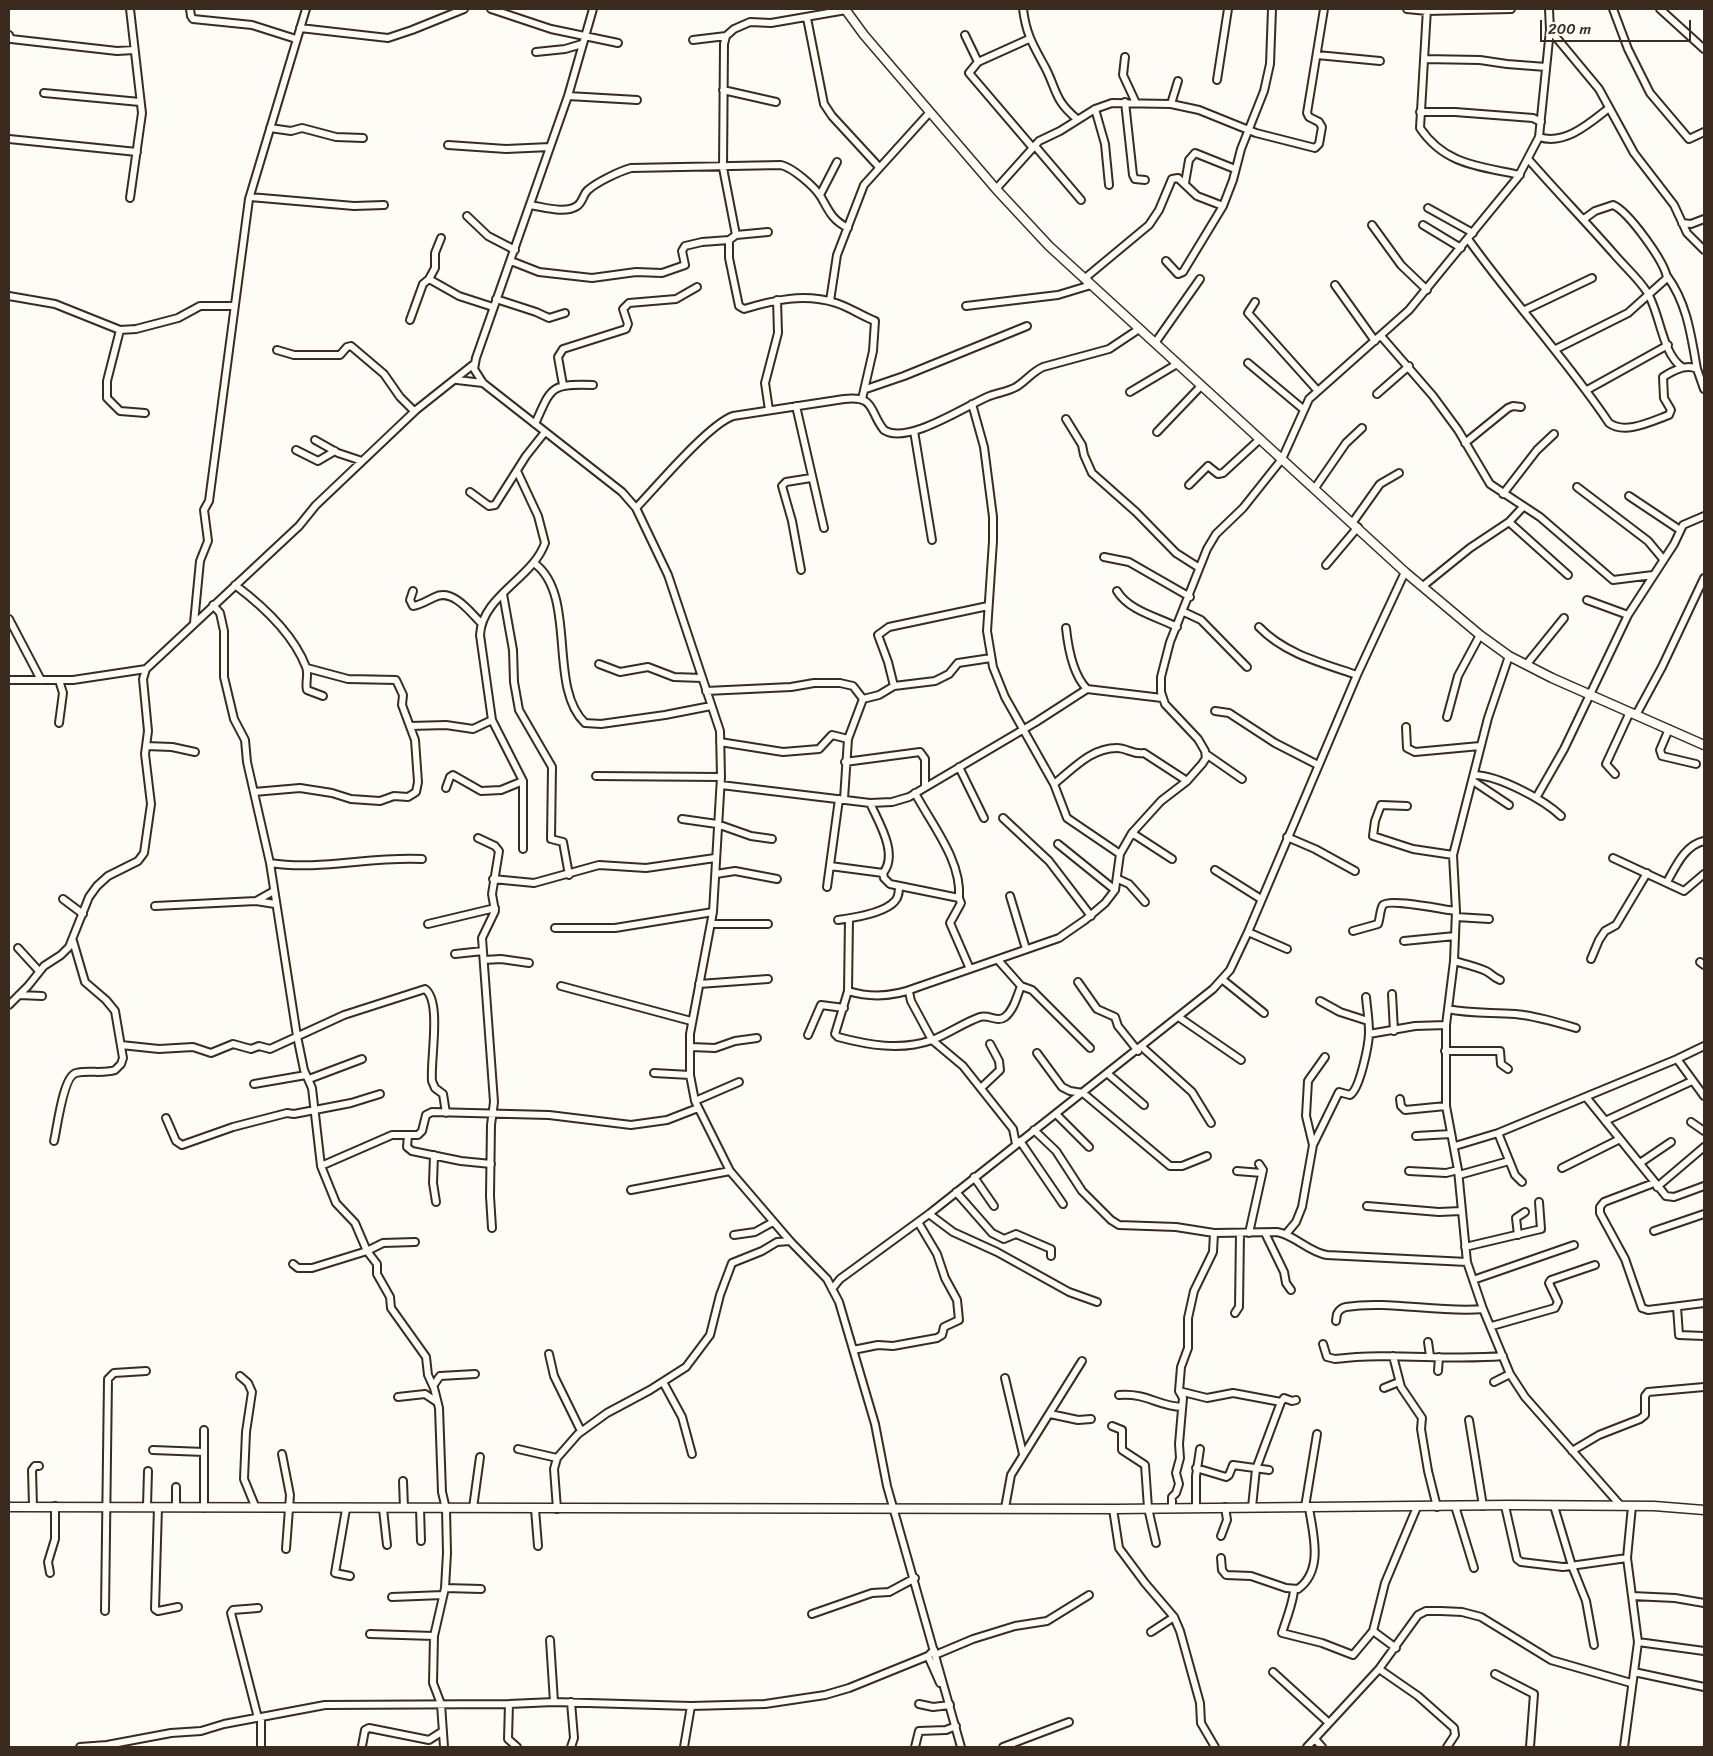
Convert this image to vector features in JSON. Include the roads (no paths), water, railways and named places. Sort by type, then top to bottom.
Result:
[{"type":"street","points":[[130,9],[142,119],[130,198]]},
{"type":"street","points":[[190,9],[193,19],[252,25],[296,39]]},
{"type":"street","points":[[194,624],[200,561],[208,541],[204,510],[209,501],[250,197],[306,9]]},
{"type":"street","points":[[300,28],[388,38],[464,9]]},
{"type":"street","points":[[491,9],[552,30],[618,43]]},
{"type":"street","points":[[594,9],[578,56],[568,96],[496,299],[474,369],[483,383],[622,492],[636,508],[668,575],[720,730],[721,785],[717,824],[713,912],[691,1021],[690,1075],[695,1101],[730,1171],[790,1241],[827,1279],[832,1289],[853,1350],[874,1424],[888,1486],[914,1578],[932,1654],[950,1705],[961,1747]]},
{"type":"street","points":[[1023,9],[1029,39],[1046,69],[1057,98],[1065,109],[1077,119]]},
{"type":"street","points":[[1217,80],[1228,9]]},
{"type":"street","points":[[1166,261],[1178,274],[1183,272],[1223,206],[1268,77],[1272,9]]},
{"type":"street","points":[[996,189],[1034,149],[1077,119],[1112,102],[1171,104],[1199,110],[1250,130],[1311,148],[1318,146],[1322,127],[1319,122],[1309,118],[1307,113],[1324,9]]},
{"type":"street","points":[[1407,9],[1511,9]]},
{"type":"street","points":[[1242,779],[1206,754],[1198,740],[1176,717],[1162,698],[1161,677],[1170,642],[1190,597],[1198,567],[1216,534],[1244,508],[1282,459],[1303,409],[1317,390],[1378,338],[1428,290],[1520,175],[1539,137],[1550,30],[1549,9]]},
{"type":"street","points":[[1614,9],[1643,80],[1654,99],[1686,137],[1693,138],[1704,132]]},
{"type":"street","points":[[1660,9],[1704,49]]},
{"type":"street","points":[[736,234],[723,168],[724,44],[726,36],[734,28],[750,22],[771,23],[845,10],[996,189],[1087,282],[1356,525],[1405,572],[1509,656],[1704,745]]},
{"type":"street","points":[[1427,10],[1420,128],[1436,149],[1450,158],[1520,175]]},
{"type":"street","points":[[807,18],[824,104],[832,116],[879,167]]},
{"type":"street","points":[[1550,30],[1593,82],[1610,108],[1634,153],[1674,205],[1690,236],[1704,250]]},
{"type":"street","points":[[9,35],[11,39],[27,42],[117,51],[134,50]]},
{"type":"street","points":[[966,35],[978,62]]},
{"type":"street","points":[[693,40],[726,36]]},
{"type":"street","points":[[1029,39],[978,62],[970,71],[970,75],[1081,200]]},
{"type":"street","points":[[536,52],[564,49],[582,44]]},
{"type":"street","points":[[564,49],[578,56]]},
{"type":"street","points":[[1318,55],[1380,61]]},
{"type":"street","points":[[1125,57],[1122,75],[1136,103]]},
{"type":"street","points":[[1424,59],[1480,60],[1546,67]]},
{"type":"street","points":[[1171,104],[1178,81]]},
{"type":"street","points":[[723,90],[776,102]]},
{"type":"street","points":[[44,92],[140,102]]},
{"type":"street","points":[[568,96],[637,100]]},
{"type":"street","points":[[1125,102],[1133,175],[1135,179],[1146,180]]},
{"type":"street","points":[[1539,137],[1552,139],[1569,134],[1581,129],[1610,108]]},
{"type":"street","points":[[1095,109],[1105,144],[1109,185]]},
{"type":"street","points":[[830,301],[836,255],[864,185],[930,112]]},
{"type":"street","points":[[1420,112],[1455,112],[1533,118],[1541,122]]},
{"type":"street","points":[[1533,118],[1542,113]]},
{"type":"street","points":[[270,128],[291,131],[302,128],[336,137],[363,138]]},
{"type":"street","points":[[9,139],[136,152]]},
{"type":"street","points":[[448,145],[506,149],[550,148]]},
{"type":"street","points":[[1185,183],[1189,160],[1195,153],[1235,169]]},
{"type":"street","points":[[1529,160],[1584,219],[1649,295],[1668,345],[1675,360],[1682,367]]},
{"type":"street","points":[[820,195],[837,162]]},
{"type":"street","points":[[530,205],[573,208],[579,205],[589,189],[623,170],[631,168],[785,166],[820,195],[831,217],[848,228]]},
{"type":"street","points":[[966,306],[1058,295],[1087,282],[1149,225],[1159,210],[1172,179],[1178,178],[1197,196],[1223,206]]},
{"type":"street","points":[[250,197],[354,206],[384,205]]},
{"type":"street","points":[[1584,219],[1603,207],[1612,205],[1636,224],[1682,298],[1697,369],[1704,389]]},
{"type":"street","points":[[1428,208],[1471,236],[1489,268],[1556,349],[1610,423],[1616,428],[1621,429],[1648,422],[1669,414],[1671,412],[1664,398],[1663,377],[1682,367],[1692,366],[1697,369]]},
{"type":"street","points":[[467,216],[488,236],[514,250]]},
{"type":"street","points":[[1682,223],[1691,224],[1704,219]]},
{"type":"street","points":[[1372,225],[1401,265],[1428,290]]},
{"type":"street","points":[[1423,225],[1461,248]]},
{"type":"street","points":[[511,261],[539,272],[592,278],[636,272],[662,273],[685,266],[682,251],[685,246],[693,243],[729,240],[736,234],[768,232]]},
{"type":"street","points":[[410,320],[423,284],[429,279],[435,268],[435,253],[440,238]]},
{"type":"street","points":[[729,240],[729,258],[739,308],[744,309],[777,300],[801,298],[830,301],[876,323],[866,389],[862,399]]},
{"type":"street","points":[[1556,349],[1628,313],[1664,282],[1667,276]]},
{"type":"street","points":[[1155,343],[1200,278]]},
{"type":"street","points":[[1525,310],[1592,278]]},
{"type":"street","points":[[429,279],[459,296],[493,308]]},
{"type":"street","points":[[1334,285],[1378,338],[1409,366],[1466,443],[1490,484],[1540,517],[1613,580],[1653,575]]},
{"type":"street","points":[[563,385],[558,357],[563,349],[626,330],[628,326],[624,309],[629,303],[676,299],[698,287]]},
{"type":"street","points":[[9,296],[56,304],[120,330],[136,329],[178,318],[200,306],[234,306]]},
{"type":"street","points":[[496,299],[536,312],[545,317],[554,318],[565,313]]},
{"type":"street","points":[[769,410],[765,383],[778,333],[777,300]]},
{"type":"street","points":[[1255,302],[1248,313],[1317,390]]},
{"type":"street","points":[[866,389],[904,376],[1027,326]]},
{"type":"street","points":[[636,508],[722,422],[733,416],[853,398],[862,399],[873,408],[881,426],[889,433],[904,434],[1015,387],[1043,367],[1109,349],[1139,329]]},
{"type":"street","points":[[120,330],[107,381],[107,398],[120,411],[145,413]]},
{"type":"street","points":[[1587,390],[1668,345]]},
{"type":"street","points":[[278,350],[294,356],[320,355],[329,357],[340,355],[347,347],[351,346],[384,374],[400,397],[414,411]]},
{"type":"street","points":[[1248,363],[1303,409]]},
{"type":"street","points":[[9,680],[72,680],[146,670],[299,526],[316,505],[414,411],[457,380],[474,364]]},
{"type":"street","points":[[1130,392],[1177,364]]},
{"type":"street","points":[[1377,394],[1409,366]]},
{"type":"street","points":[[457,380],[483,383]]},
{"type":"street","points":[[535,424],[548,395],[563,385],[593,386]]},
{"type":"street","points":[[1157,432],[1201,386]]},
{"type":"street","points":[[972,404],[984,448],[993,517],[993,548],[987,631],[991,658],[1005,697],[1054,784],[1067,818],[1120,854]]},
{"type":"street","points":[[796,406],[824,528]]},
{"type":"street","points":[[1466,443],[1508,408],[1514,406],[1521,407]]},
{"type":"street","points":[[1066,419],[1082,444],[1084,455],[1092,473],[1136,512],[1176,554],[1198,567]]},
{"type":"street","points":[[1315,488],[1346,443],[1362,428]]},
{"type":"street","points":[[914,431],[932,540]]},
{"type":"street","points":[[470,492],[489,506],[493,506],[498,502],[516,471],[545,432]]},
{"type":"street","points":[[1503,494],[1537,450],[1554,434]]},
{"type":"street","points":[[1189,485],[1208,466],[1220,475],[1260,439]]},
{"type":"street","points":[[315,440],[335,451],[362,461]]},
{"type":"street","points":[[296,450],[318,461],[335,451]]},
{"type":"street","points":[[516,471],[530,497],[544,533],[545,544],[534,562],[502,594],[482,624],[480,643],[492,720],[523,781],[523,849]]},
{"type":"street","points":[[1326,565],[1356,525],[1380,484],[1400,473]]},
{"type":"street","points":[[801,570],[792,520],[782,486],[786,482],[811,478]]},
{"type":"street","points":[[1577,487],[1648,541],[1663,559]]},
{"type":"street","points":[[1629,496],[1680,530]]},
{"type":"street","points":[[1423,586],[1470,548],[1509,522],[1523,507]]},
{"type":"street","points":[[1536,798],[1592,694],[1628,615],[1685,523],[1704,516]]},
{"type":"street","points":[[1509,522],[1568,575]]},
{"type":"street","points":[[1104,557],[1129,562],[1190,597]]},
{"type":"street","points":[[534,562],[543,572],[556,599],[567,681],[575,707],[585,723],[601,724],[711,706]]},
{"type":"street","points":[[832,1289],[840,1279],[929,1214],[1034,1130],[1180,1018],[1222,980],[1248,932],[1357,675],[1405,572]]},
{"type":"street","points":[[1615,774],[1606,764],[1633,713],[1662,667],[1704,578]]},
{"type":"street","points":[[235,585],[265,610],[290,638],[307,668],[306,688],[323,696]]},
{"type":"street","points":[[413,591],[410,600],[413,606],[438,595],[445,595],[464,606],[482,624]]},
{"type":"street","points":[[1117,591],[1123,600],[1133,606],[1177,627]]},
{"type":"street","points":[[502,594],[513,650],[514,682],[519,710],[552,767],[551,838],[563,842],[569,875]]},
{"type":"street","points":[[1587,600],[1628,615]]},
{"type":"street","points":[[214,605],[220,613],[224,631],[224,677],[234,719],[244,740],[270,864],[272,892],[297,1036],[314,1110],[323,1163],[336,1202],[355,1223],[367,1251],[377,1264],[376,1274],[390,1296],[391,1308],[426,1357],[428,1375],[437,1402],[442,1495],[446,1509],[444,1591],[434,1636],[433,1683],[441,1704],[444,1747]]},
{"type":"street","points":[[894,686],[888,661],[878,635],[880,631],[889,627],[988,606]]},
{"type":"street","points":[[195,607],[205,613]]},
{"type":"street","points":[[1184,612],[1201,620],[1247,667]]},
{"type":"street","points":[[1526,665],[1564,618]]},
{"type":"street","points":[[9,619],[41,680]]},
{"type":"street","points":[[1259,627],[1273,640],[1294,652],[1357,675]]},
{"type":"street","points":[[1066,628],[1068,644],[1080,682],[1087,689],[1162,698]]},
{"type":"street","points":[[1447,717],[1458,676],[1480,634]]},
{"type":"street","points":[[1509,656],[1480,746],[1478,763],[1453,855],[1456,914],[1454,961],[1446,1025],[1446,1106],[1455,1146],[1467,1262],[1483,1309],[1492,1326],[1510,1374],[1525,1397],[1621,1506]]},
{"type":"street","points":[[863,699],[879,695],[894,686],[935,681],[949,674],[958,663],[991,658]]},
{"type":"street","points":[[599,664],[620,672],[648,668],[674,677],[702,678]]},
{"type":"street","points":[[254,792],[300,788],[332,793],[342,798],[380,801],[394,796],[411,796],[416,792],[418,782],[415,740],[402,705],[403,695],[394,679],[348,679],[307,668]]},
{"type":"street","points":[[9,1005],[39,971],[72,945],[92,891],[103,880],[138,861],[144,853],[151,804],[146,746],[148,731],[144,679],[146,670]]},
{"type":"street","points":[[33,680],[35,671]]},
{"type":"street","points":[[137,672],[144,679]]},
{"type":"street","points":[[58,680],[63,693]]},
{"type":"street","points":[[58,723],[63,693],[72,680]]},
{"type":"street","points":[[706,691],[792,687],[814,682],[840,683],[853,686],[863,699]]},
{"type":"street","points":[[721,785],[870,803],[892,802],[915,793],[1024,729],[1087,689]]},
{"type":"street","points":[[827,887],[842,799],[848,739],[863,699]]},
{"type":"street","points":[[1215,711],[1230,713],[1275,743],[1318,765]]},
{"type":"street","points":[[410,726],[446,725],[473,729],[492,720]]},
{"type":"street","points":[[1406,727],[1408,748],[1414,752],[1480,746]]},
{"type":"street","points":[[1669,729],[1660,750],[1662,756],[1696,764]]},
{"type":"street","points":[[720,742],[792,752],[819,749],[832,735],[848,739]]},
{"type":"street","points":[[146,746],[172,747],[195,752]]},
{"type":"street","points":[[1054,784],[1092,753],[1110,748],[1121,748],[1138,754],[1144,752],[1187,781]]},
{"type":"street","points":[[845,762],[920,752],[925,759],[925,787]]},
{"type":"street","points":[[848,991],[865,996],[910,992],[918,987],[1058,938],[1091,916],[1110,898],[1118,880],[1120,854],[1132,833],[1161,801],[1194,774],[1206,754]]},
{"type":"street","points":[[1478,763],[1486,776]]},
{"type":"street","points":[[959,767],[984,818]]},
{"type":"street","points":[[446,788],[450,777],[453,775],[474,789],[487,792],[502,790],[523,781]]},
{"type":"street","points":[[596,776],[721,777]]},
{"type":"street","points":[[1474,778],[1486,776],[1536,798],[1552,807],[1561,816]]},
{"type":"street","points":[[1474,778],[1509,805]]},
{"type":"street","points":[[915,793],[955,866],[960,886],[959,898],[961,903],[950,923],[970,970]]},
{"type":"street","points":[[870,803],[888,845],[887,868],[883,873]]},
{"type":"street","points":[[1407,806],[1381,805],[1375,821],[1373,836],[1413,849],[1453,855]]},
{"type":"street","points":[[1003,818],[1050,861],[1091,916]]},
{"type":"street","points":[[682,819],[717,824],[755,837],[772,839]]},
{"type":"street","points":[[717,835],[730,830]]},
{"type":"street","points":[[1132,833],[1172,859]]},
{"type":"street","points":[[1287,837],[1315,849],[1354,870]]},
{"type":"street","points":[[478,838],[496,846],[499,851],[493,879],[492,900],[495,908],[494,914],[483,932],[494,1114],[491,1124],[492,1228]]},
{"type":"street","points":[[1667,882],[1682,857],[1695,844],[1704,841]]},
{"type":"street","points":[[1058,844],[1115,890]]},
{"type":"street","points":[[493,879],[534,882],[569,875],[599,865],[646,868],[716,858]]},
{"type":"street","points":[[1613,858],[1686,891],[1698,877],[1704,874]]},
{"type":"street","points":[[270,864],[317,865],[388,859],[422,859]]},
{"type":"street","points":[[830,866],[883,873]]},
{"type":"street","points":[[1215,870],[1261,899]]},
{"type":"street","points":[[716,874],[735,871],[777,879]]},
{"type":"street","points":[[883,873],[887,882],[899,886],[959,898]]},
{"type":"street","points":[[1591,959],[1599,940],[1606,931],[1616,925],[1647,873]]},
{"type":"street","points":[[1118,880],[1129,884],[1145,902]]},
{"type":"street","points":[[838,920],[849,919],[890,906],[896,900],[899,886]]},
{"type":"street","points":[[256,902],[272,892]]},
{"type":"street","points":[[1010,896],[1026,949]]},
{"type":"street","points":[[63,899],[83,914]]},
{"type":"street","points":[[156,906],[256,902],[274,904]]},
{"type":"street","points":[[1353,931],[1378,924],[1382,906],[1396,902],[1488,919]]},
{"type":"street","points":[[428,924],[495,908]]},
{"type":"street","points":[[555,928],[615,928],[713,912]]},
{"type":"street","points":[[849,919],[848,991],[836,1034],[838,1037],[864,1044],[904,1046],[932,1040],[982,1016],[998,1020],[1004,1018],[1014,1004],[1021,986]]},
{"type":"street","points":[[711,924],[768,924]]},
{"type":"street","points":[[1248,932],[1286,949]]},
{"type":"street","points":[[1404,941],[1455,936]]},
{"type":"street","points":[[54,1141],[64,1092],[71,1076],[77,1073],[115,1070],[123,1061],[115,1011],[106,1000],[87,986],[72,945]]},
{"type":"street","points":[[18,948],[39,971]]},
{"type":"street","points":[[455,954],[483,951]]},
{"type":"street","points":[[484,960],[501,959],[529,963]]},
{"type":"street","points":[[998,960],[1021,986],[1032,990],[1090,1048]]},
{"type":"street","points":[[1454,961],[1475,966],[1486,971],[1493,978],[1500,980]]},
{"type":"street","points":[[698,984],[768,979]]},
{"type":"street","points":[[1222,980],[1264,1013]]},
{"type":"street","points":[[1078,982],[1097,1009],[1115,1017],[1118,1026],[1140,1049],[1192,1092],[1211,1123]]},
{"type":"street","points":[[561,986],[691,1021]]},
{"type":"street","points":[[121,1045],[159,1049],[193,1047],[212,1053],[233,1044],[250,1049],[259,1046],[270,1050],[349,1013],[399,999],[420,990],[426,990],[429,993],[434,1011],[432,1081],[435,1088],[443,1093],[446,1113]]},
{"type":"street","points":[[910,992],[911,1001],[932,1040],[958,1060],[981,1088],[1013,1129],[1018,1143],[1063,1204]]},
{"type":"street","points":[[1392,994],[1394,1031]]},
{"type":"street","points":[[14,998],[42,996]]},
{"type":"street","points":[[1286,1234],[1296,1222],[1302,1207],[1313,1145],[1339,1092],[1350,1095],[1355,1091],[1364,1062],[1369,1034],[1366,997]]},
{"type":"street","points":[[1320,1001],[1340,1012],[1368,1022]]},
{"type":"street","points":[[808,1035],[821,1005],[844,1008]]},
{"type":"street","points":[[1448,1009],[1476,1014],[1515,1014],[1547,1019],[1576,1028]]},
{"type":"street","points":[[1180,1018],[1240,1060]]},
{"type":"street","points":[[1369,1034],[1415,1026],[1446,1025]]},
{"type":"street","points":[[691,1048],[715,1048],[735,1041],[756,1038]]},
{"type":"street","points":[[981,1088],[1000,1070],[999,1061],[990,1044]]},
{"type":"street","points":[[1455,1146],[1498,1133],[1678,1059],[1704,1046]]},
{"type":"street","points":[[1445,1052],[1500,1052],[1501,1064],[1508,1069]]},
{"type":"street","points":[[1036,1053],[1062,1087],[1070,1091],[1083,1093],[1115,1122],[1174,1167],[1182,1166],[1207,1156]]},
{"type":"street","points":[[1313,1145],[1306,1116],[1308,1081],[1325,1057]]},
{"type":"street","points":[[1678,1059],[1704,1096]]},
{"type":"street","points":[[254,1084],[307,1077],[362,1060]]},
{"type":"street","points":[[654,1073],[690,1075]]},
{"type":"street","points":[[1108,1074],[1144,1105]]},
{"type":"street","points":[[1605,1121],[1692,1081]]},
{"type":"street","points":[[695,1101],[739,1082]]},
{"type":"street","points":[[166,1118],[176,1141],[182,1145],[233,1127],[287,1113],[294,1114],[351,1104],[380,1094]]},
{"type":"street","points":[[1586,1097],[1640,1163],[1655,1185],[1670,1197],[1704,1186]]},
{"type":"street","points":[[1400,1099],[1401,1106],[1405,1110],[1446,1106]]},
{"type":"street","points":[[323,1163],[392,1135],[420,1134],[428,1114],[549,1115],[631,1125],[666,1120],[698,1108]]},
{"type":"street","points":[[1056,1114],[1088,1147]]},
{"type":"street","points":[[1691,1122],[1704,1131]]},
{"type":"street","points":[[1013,1129],[1027,1136]]},
{"type":"street","points":[[1034,1130],[1056,1151],[1082,1191],[1114,1223],[1122,1226],[1176,1227],[1214,1233],[1277,1232],[1286,1234],[1312,1251],[1327,1255],[1467,1262]]},
{"type":"street","points":[[1498,1133],[1515,1174],[1522,1182]]},
{"type":"street","points":[[1416,1136],[1451,1134]]},
{"type":"street","points":[[408,1135],[409,1149],[461,1161],[491,1164]]},
{"type":"street","points":[[1562,1168],[1620,1139]]},
{"type":"street","points":[[1640,1163],[1671,1142]]},
{"type":"street","points":[[1704,1147],[1655,1185],[1604,1202],[1599,1210],[1624,1260],[1642,1308],[1648,1310],[1704,1303]]},
{"type":"street","points":[[434,1155],[433,1182],[436,1202]]},
{"type":"street","points":[[1409,1171],[1458,1173],[1509,1161]]},
{"type":"street","points":[[1249,1233],[1263,1170],[1259,1164]]},
{"type":"street","points":[[631,1190],[730,1171]]},
{"type":"street","points":[[1237,1171],[1262,1173]]},
{"type":"street","points":[[974,1177],[994,1206]]},
{"type":"street","points":[[956,1192],[992,1233],[1004,1240],[1016,1234],[1051,1249],[1051,1256]]},
{"type":"street","points":[[1465,1247],[1541,1228],[1538,1202]]},
{"type":"street","points":[[1368,1206],[1439,1212],[1461,1211]]},
{"type":"street","points":[[1518,1235],[1516,1218],[1525,1212]]},
{"type":"street","points":[[929,1214],[953,1232],[998,1252],[1069,1292],[1097,1302]]},
{"type":"street","points":[[1654,1231],[1704,1214]]},
{"type":"street","points":[[734,1235],[755,1232],[773,1222]]},
{"type":"street","points":[[853,1350],[878,1345],[893,1346],[936,1338],[942,1335],[944,1327],[959,1320],[957,1300],[945,1278],[937,1254],[918,1222]]},
{"type":"street","points":[[777,1242],[782,1232]]},
{"type":"street","points":[[1172,1508],[1172,1497],[1178,1488],[1176,1472],[1180,1458],[1181,1367],[1188,1348],[1188,1318],[1194,1291],[1213,1252],[1214,1233]]},
{"type":"street","points":[[1235,1313],[1239,1307],[1240,1233]]},
{"type":"street","points":[[1265,1233],[1291,1290]]},
{"type":"street","points":[[557,1509],[554,1469],[557,1458],[581,1432],[607,1413],[686,1367],[707,1341],[732,1263],[741,1258],[757,1254],[777,1242],[790,1241]]},
{"type":"street","points":[[293,1264],[298,1268],[312,1268],[367,1251],[383,1243],[415,1242]]},
{"type":"street","points":[[1473,1280],[1574,1245]]},
{"type":"street","points":[[1492,1326],[1554,1308],[1558,1302],[1549,1283],[1550,1280],[1595,1265]]},
{"type":"street","points":[[827,1279],[840,1279]]},
{"type":"street","points":[[1336,1321],[1337,1314],[1344,1307],[1483,1309]]},
{"type":"street","points":[[1677,1307],[1679,1335],[1704,1336]]},
{"type":"street","points":[[1428,1342],[1430,1356]]},
{"type":"street","points":[[1323,1344],[1325,1353],[1331,1359],[1438,1356],[1475,1359],[1503,1356]]},
{"type":"street","points":[[549,1354],[554,1376],[581,1432]]},
{"type":"street","points":[[1394,1356],[1399,1382],[1422,1418],[1421,1429],[1428,1471],[1437,1507]]},
{"type":"street","points":[[1438,1356],[1438,1371]]},
{"type":"street","points":[[1005,1508],[1011,1476],[1082,1362]]},
{"type":"street","points":[[105,1611],[108,1379],[114,1373],[146,1371]]},
{"type":"street","points":[[433,1386],[440,1376],[475,1374]]},
{"type":"street","points":[[1494,1382],[1510,1374]]},
{"type":"street","points":[[240,1376],[248,1383],[252,1392],[246,1432],[244,1479],[255,1506]]},
{"type":"street","points":[[1005,1378],[1023,1454]]},
{"type":"street","points":[[663,1382],[682,1417],[692,1454]]},
{"type":"street","points":[[1384,1388],[1399,1382]]},
{"type":"street","points":[[1572,1451],[1599,1435],[1640,1419],[1645,1415],[1645,1396],[1648,1392],[1704,1387]]},
{"type":"street","points":[[1182,1394],[1207,1398],[1233,1393],[1280,1402]]},
{"type":"street","points":[[398,1398],[425,1394],[437,1402]]},
{"type":"street","points":[[1119,1395],[1139,1395],[1168,1406],[1182,1407]]},
{"type":"street","points":[[1252,1508],[1256,1469],[1280,1402],[1284,1398],[1292,1401],[1296,1400]]},
{"type":"street","points":[[1050,1414],[1078,1420],[1092,1419]]},
{"type":"street","points":[[1469,1420],[1483,1506]]},
{"type":"street","points":[[1112,1426],[1122,1430],[1122,1450],[1144,1465],[1148,1508],[1156,1543]]},
{"type":"street","points":[[204,1430],[204,1508]]},
{"type":"street","points":[[1294,1590],[1306,1582],[1315,1562],[1315,1549],[1307,1507],[1316,1434]]},
{"type":"street","points":[[518,1449],[557,1458]]},
{"type":"street","points":[[1196,1507],[1196,1468],[1200,1449]]},
{"type":"street","points":[[153,1450],[204,1452]]},
{"type":"street","points":[[282,1454],[290,1495],[286,1549]]},
{"type":"street","points":[[473,1508],[480,1457]]},
{"type":"street","points":[[33,1506],[32,1470],[35,1466],[39,1466]]},
{"type":"street","points":[[1196,1468],[1226,1477],[1230,1475],[1233,1466],[1269,1470]]},
{"type":"street","points":[[147,1506],[148,1471]]},
{"type":"street","points":[[403,1481],[404,1508]]},
{"type":"street","points":[[176,1487],[176,1507]]},
{"type":"street","points":[[9,1506],[158,1506],[204,1508],[255,1506],[346,1509],[1113,1509],[1196,1507],[1632,1506],[1704,1510]]},
{"type":"street","points":[[50,1574],[48,1562],[55,1540],[55,1506]]},
{"type":"street","points":[[158,1506],[155,1609],[158,1611],[178,1607]]},
{"type":"street","points":[[1455,1506],[1474,1568]]},
{"type":"street","points":[[1505,1506],[1508,1526],[1518,1560],[1546,1566],[1572,1566],[1627,1558]]},
{"type":"street","points":[[1554,1506],[1572,1566],[1586,1601],[1594,1646]]},
{"type":"street","points":[[1624,1747],[1631,1683],[1638,1642],[1627,1558],[1632,1506]]},
{"type":"street","points":[[1221,1536],[1227,1520],[1225,1507]]},
{"type":"street","points":[[1294,1590],[1293,1600],[1282,1633],[1322,1643],[1353,1655],[1373,1631],[1385,1583],[1417,1507]]},
{"type":"street","points":[[420,1508],[420,1541]]},
{"type":"street","points":[[346,1509],[335,1573],[350,1576]]},
{"type":"street","points":[[383,1509],[387,1545]]},
{"type":"street","points":[[535,1509],[538,1546]]},
{"type":"street","points":[[1113,1509],[1117,1540],[1123,1556],[1174,1617],[1200,1703],[1202,1723],[1215,1747]]},
{"type":"street","points":[[1221,1558],[1222,1570],[1226,1575],[1251,1576],[1294,1590]]},
{"type":"street","points":[[812,1614],[872,1593],[889,1592],[914,1578]]},
{"type":"street","points":[[392,1597],[481,1589]]},
{"type":"street","points":[[80,1747],[107,1745],[171,1733],[202,1731],[325,1706],[571,1702],[691,1706],[765,1704],[825,1695],[849,1688],[973,1639],[1016,1626],[1047,1621],[1090,1595]]},
{"type":"street","points":[[1632,1596],[1667,1597],[1704,1603]]},
{"type":"street","points":[[258,1608],[233,1610],[231,1613],[259,1718],[261,1747]]},
{"type":"street","points":[[1307,1747],[1378,1669],[1422,1613],[1462,1612],[1481,1617],[1551,1660],[1631,1683]]},
{"type":"street","points":[[1151,1632],[1174,1617]]},
{"type":"street","points":[[1373,1631],[1396,1648]]},
{"type":"street","points":[[370,1634],[434,1636]]},
{"type":"street","points":[[550,1640],[554,1702]]},
{"type":"street","points":[[1638,1642],[1704,1651]]},
{"type":"street","points":[[1378,1669],[1418,1696],[1454,1728],[1456,1735],[1447,1747]]},
{"type":"street","points":[[1273,1672],[1329,1723]]},
{"type":"street","points":[[1634,1672],[1704,1687]]},
{"type":"street","points":[[1495,1674],[1534,1694],[1530,1747]]},
{"type":"street","points":[[571,1702],[574,1738],[571,1747]]},
{"type":"street","points":[[509,1704],[508,1739],[517,1747]]},
{"type":"street","points":[[919,1704],[933,1707],[950,1705]]},
{"type":"street","points":[[684,1747],[691,1706]]},
{"type":"street","points":[[1003,1747],[1069,1722]]},
{"type":"street","points":[[915,1747],[919,1731],[946,1730],[956,1726]]},
{"type":"street","points":[[362,1746],[365,1730],[369,1728],[429,1740],[443,1731]]},
{"type":"street","points":[[1315,1739],[1322,1747]]}]
